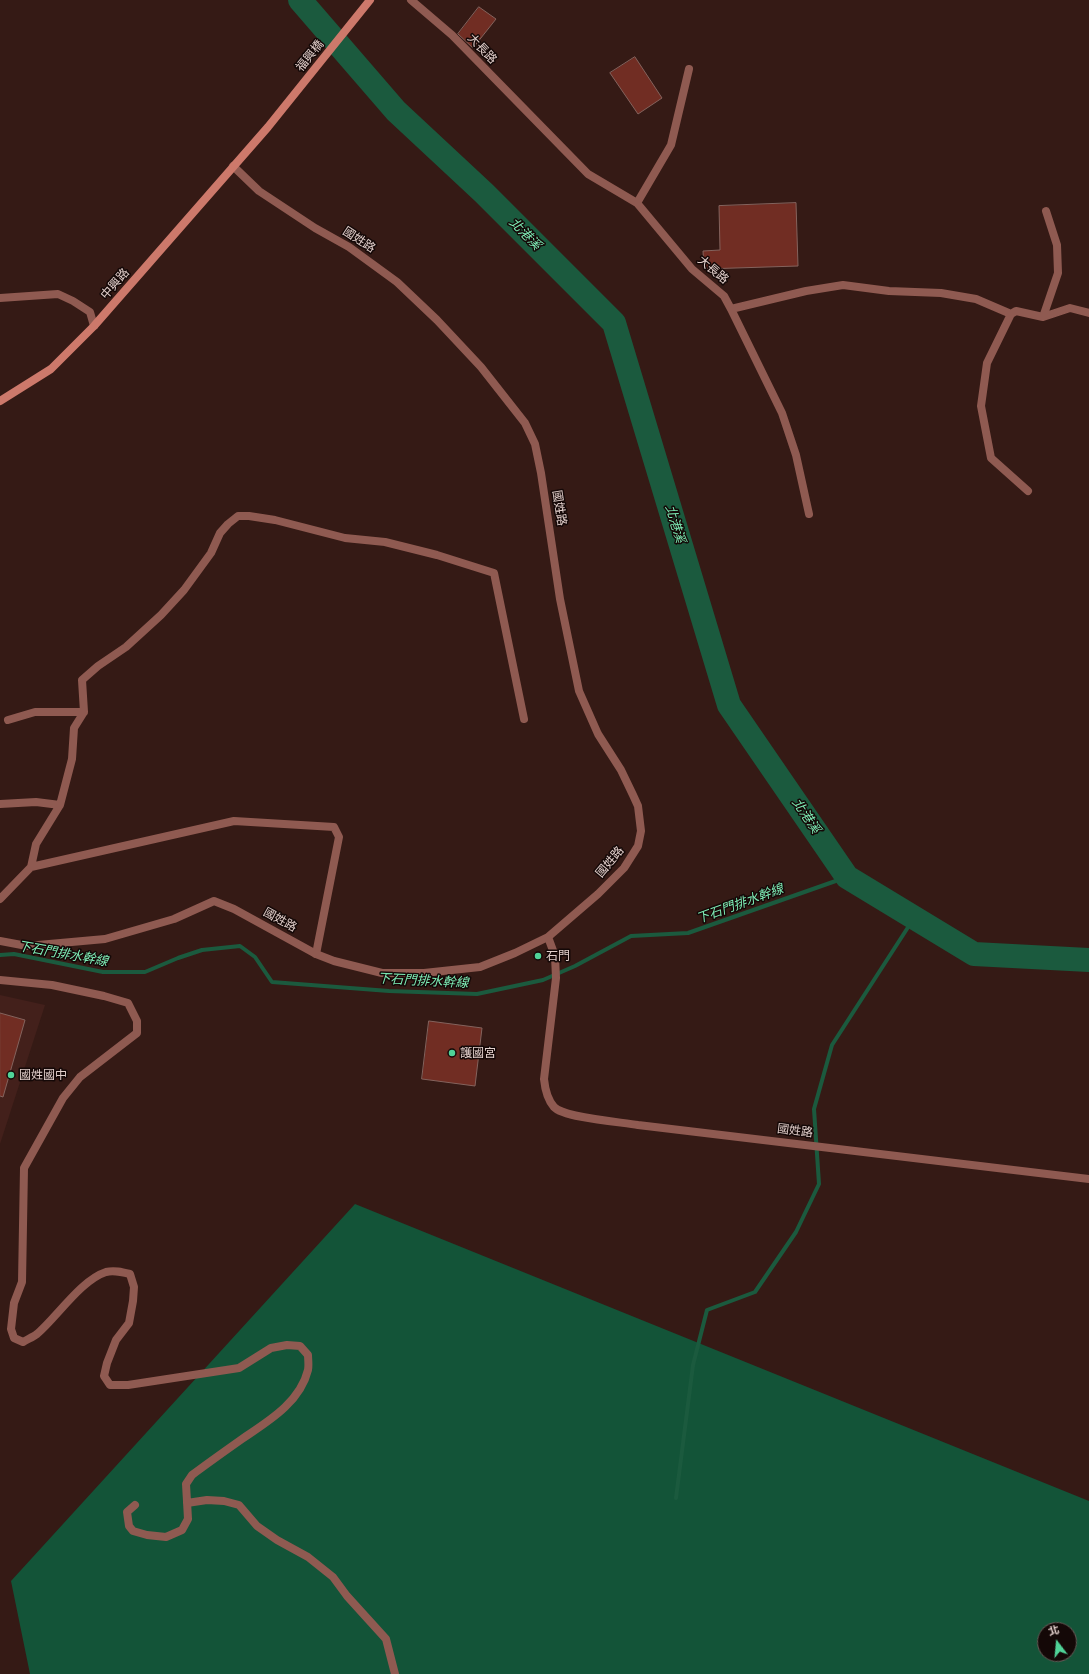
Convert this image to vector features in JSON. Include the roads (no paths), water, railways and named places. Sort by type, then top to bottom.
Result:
[{"type":"main road","name":"福興橋","points":[[233,166],[268,127],[370,0]]},
{"type":"main road","name":"中興路","points":[[0,401],[51,369],[94,326],[233,166]]},
{"type":"street","name":"大長路","points":[[412,0],[452,35],[588,174],[637,203],[692,269],[724,296],[782,413],[796,455],[809,514]]},
{"type":"street","points":[[637,203],[671,145],[689,69]]},
{"type":"street","name":"國姓路","points":[[0,941],[27,946],[105,939],[174,919],[214,901],[234,908],[316,954],[334,961],[382,973],[424,973],[480,967],[515,953],[548,936],[598,894],[624,868],[638,846],[641,831],[638,806],[621,770],[598,734],[579,691],[560,600],[547,501],[535,444],[525,423],[481,367],[437,320],[397,282],[349,247],[315,228],[258,191],[233,166]]},
{"type":"street","points":[[1043,317],[1058,273],[1057,245],[1046,211]]},
{"type":"street","points":[[731,309],[806,291],[843,285],[888,291],[955,295],[976,299],[1011,314]]},
{"type":"street","points":[[0,298],[58,294],[74,301],[90,312],[94,326]]},
{"type":"street","points":[[1028,491],[991,458],[980,406],[987,363],[1011,314],[1016,311],[1043,317],[1070,308],[1089,313]]},
{"type":"street","points":[[0,899],[31,867],[36,844],[60,805],[72,759],[74,728],[84,712],[82,680],[98,666],[126,647],[161,615],[184,590],[211,553],[220,533],[238,516],[275,520],[345,538],[385,542],[437,555],[494,573],[524,719]]},
{"type":"street","points":[[8,720],[35,712],[84,712]]},
{"type":"street","points":[[0,804],[36,802],[60,805]]},
{"type":"street","points":[[31,867],[234,821],[334,826],[340,837],[316,954]]},
{"type":"street","name":"國姓路","points":[[548,936],[555,956],[556,978],[544,1079],[546,1093],[555,1108],[578,1116],[1089,1180]]},
{"type":"street","points":[[0,980],[52,985],[128,1003],[137,1021],[137,1033],[80,1077],[63,1098],[24,1168],[22,1282],[14,1303],[11,1329],[14,1338],[23,1342],[36,1335],[76,1294],[95,1278],[106,1272],[118,1271],[130,1274],[134,1287],[129,1323],[116,1340],[107,1363],[104,1376],[110,1385],[128,1385],[239,1368],[271,1348],[300,1346],[308,1355],[308,1369],[304,1381],[297,1393],[286,1406],[262,1427],[192,1475],[186,1484],[188,1519],[182,1530],[166,1537],[147,1535],[133,1531],[129,1526],[127,1512],[135,1505]]},
{"type":"street","points":[[188,1503],[212,1500],[224,1501],[239,1505],[257,1526],[277,1540],[308,1557],[333,1577],[347,1596],[386,1639],[395,1674]]},
{"type":"waterway","name":"北港溪","points":[[300,0],[396,111],[484,193],[614,323],[729,705],[847,877],[974,954],[1089,960]]},
{"type":"waterway","name":"下石門排水幹線","points":[[0,955],[14,954],[103,972],[145,972],[202,950],[240,946],[255,957],[272,982],[389,991],[477,994],[543,980],[575,966],[631,936],[688,933],[847,877]]},
{"type":"waterway","points":[[676,1498],[693,1365],[707,1310],[755,1292],[796,1232],[819,1184],[814,1109],[832,1045],[914,918]]},
{"type":"place","name":"石門","points":[[538,956]]},
{"type":"place","name":"護國宮","points":[[452,1053]]},
{"type":"place","name":"國姓國中","points":[[11,1075]]}]
